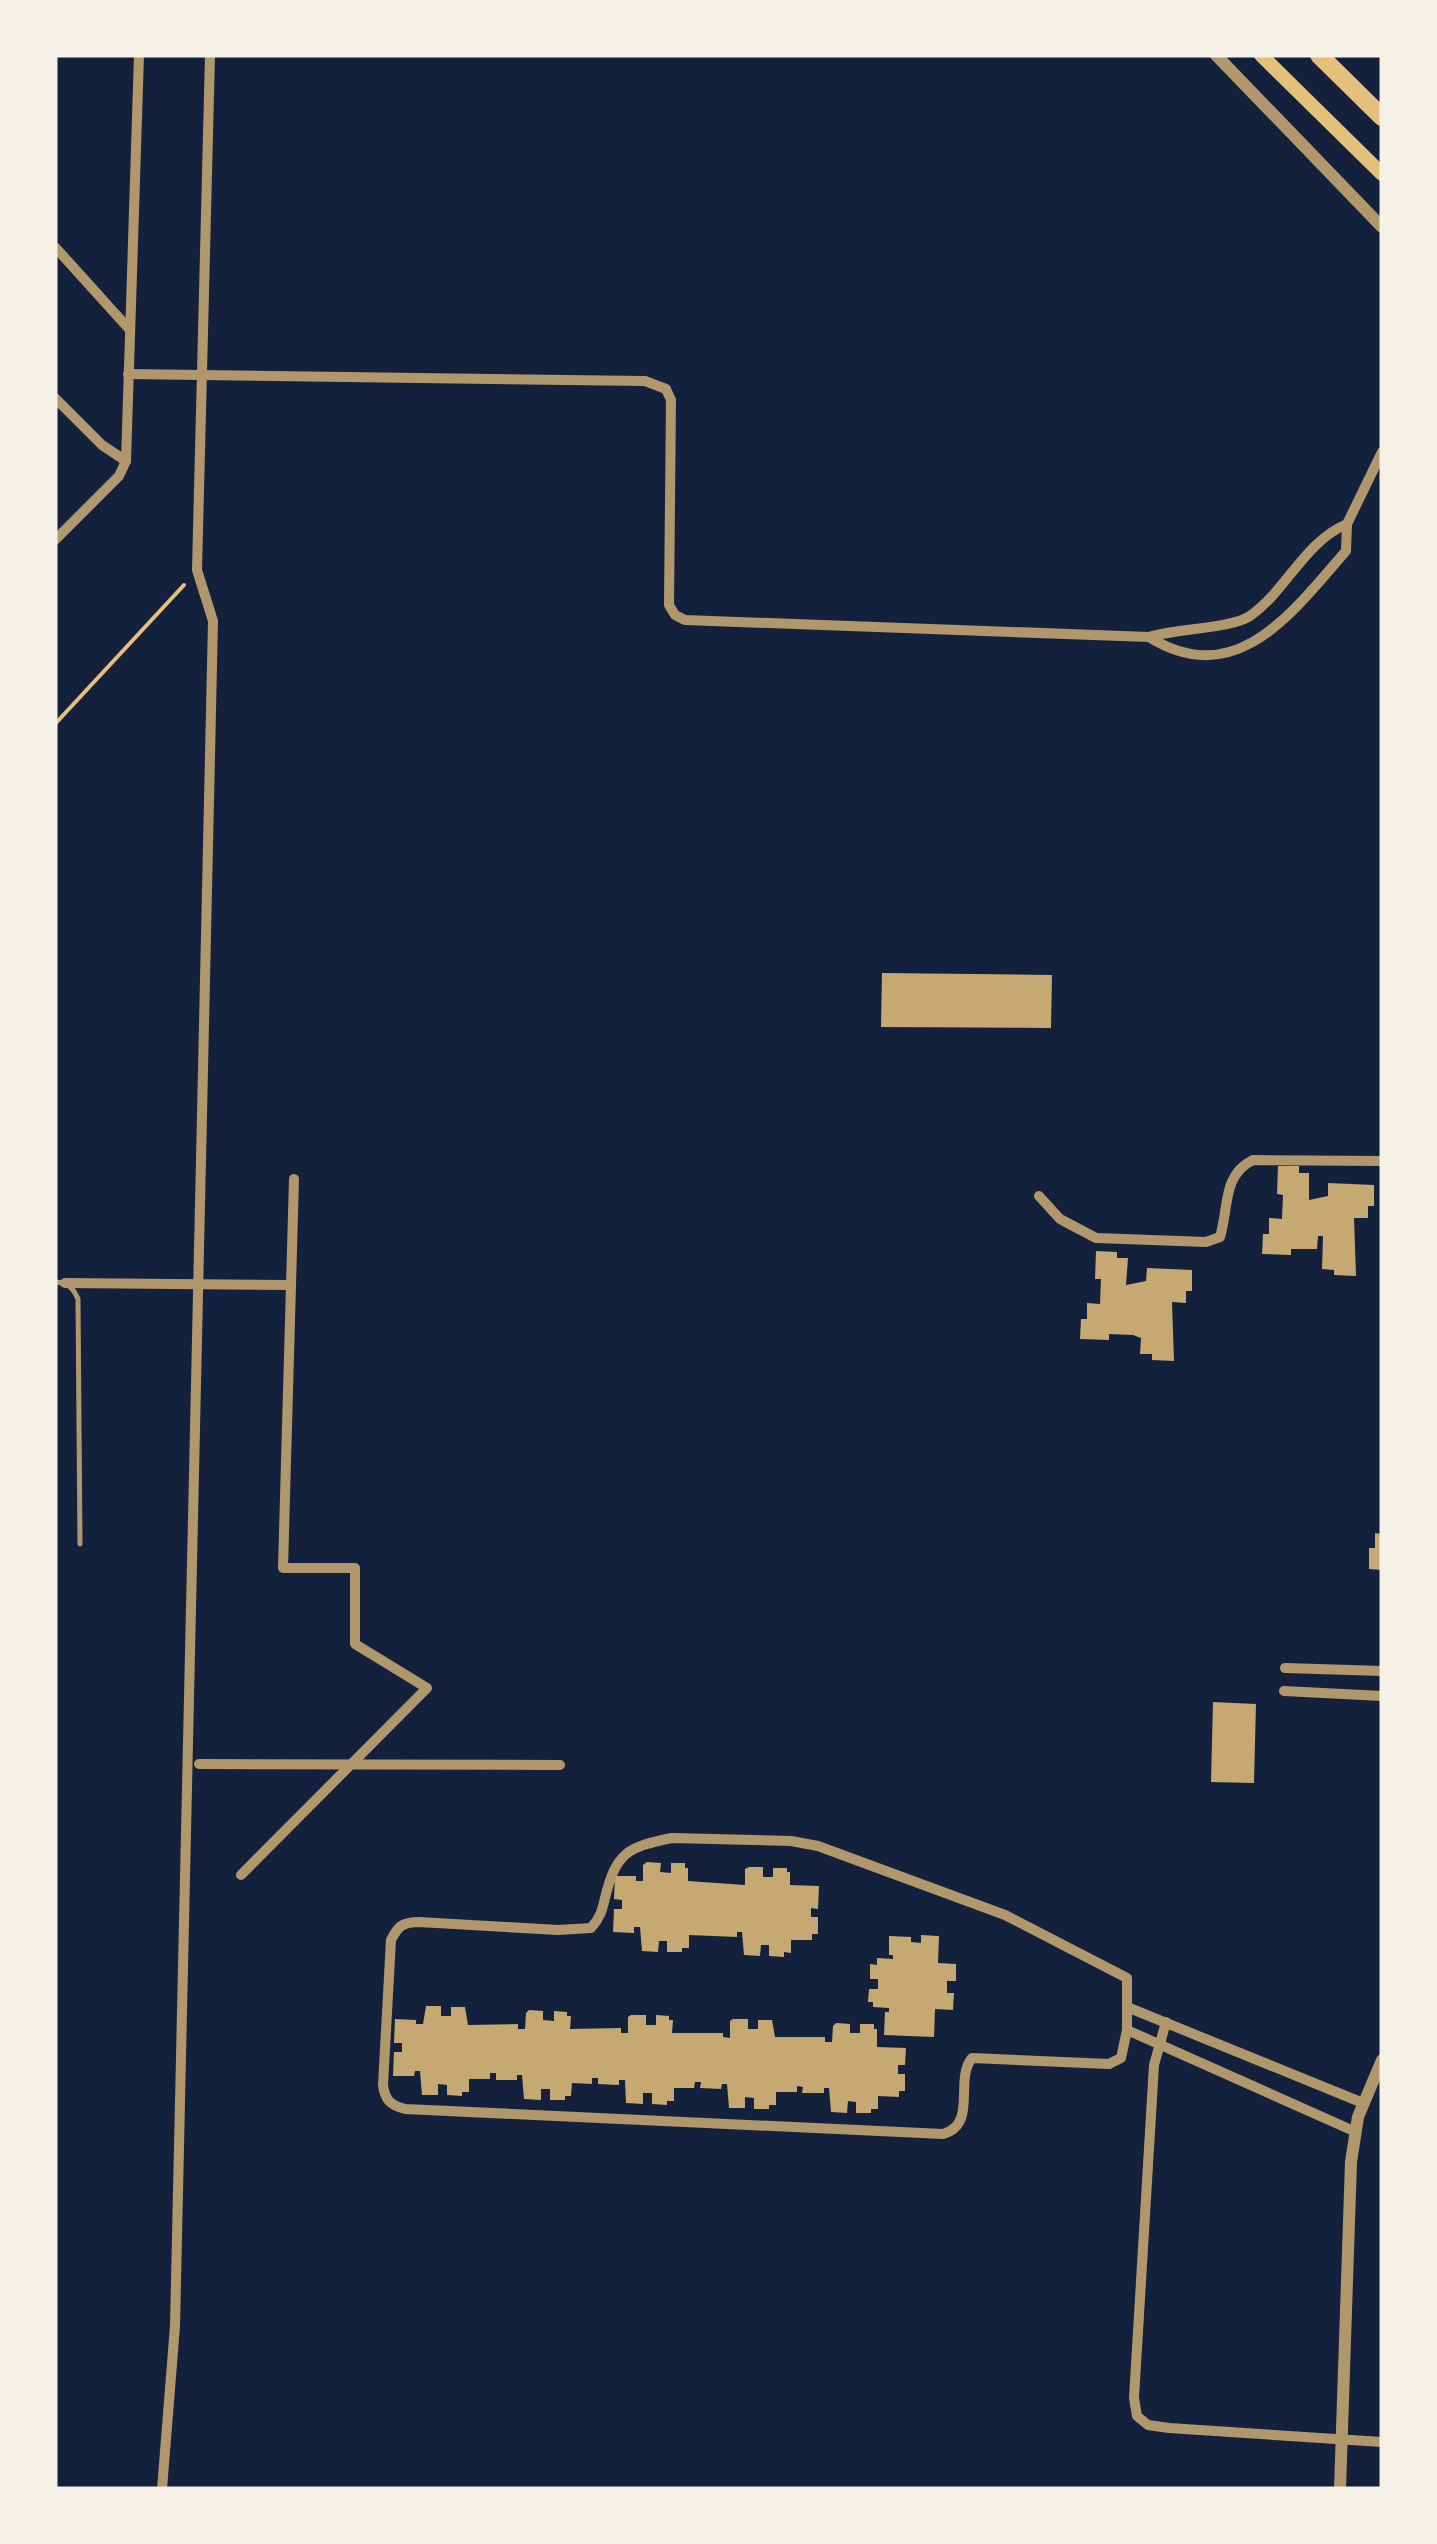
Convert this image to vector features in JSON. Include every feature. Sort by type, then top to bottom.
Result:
[{"type":"highway","points":[[1319,55],[1382,117]]},
{"type":"main road","points":[[1261,55],[1382,174]]},
{"type":"street","points":[[55,540],[119,476],[126,461],[139,55]]},
{"type":"street","points":[[162,2489],[175,2326],[213,620],[197,570],[210,55]]},
{"type":"street","points":[[1216,55],[1382,227]]},
{"type":"street","points":[[55,247],[130,330]]},
{"type":"street","points":[[128,374],[656,384],[666,389],[671,400],[668,605],[685,620],[1149,637],[1248,618],[1327,532],[1346,524]]},
{"type":"street","points":[[55,398],[102,445],[126,461]]},
{"type":"street","points":[[1149,637],[1172,652],[1225,654],[1254,642],[1284,621],[1346,551],[1346,524],[1382,452]]},
{"type":"street","points":[[1039,1196],[1060,1219],[1096,1238],[1206,1242],[1220,1236],[1233,1175],[1252,1160],[1382,1162]]},
{"type":"street","points":[[241,1875],[427,1688],[355,1644],[355,1568],[284,1568],[294,1179]]},
{"type":"street","points":[[60,1282],[291,1285]]},
{"type":"street","points":[[1285,1668],[1382,1671]]},
{"type":"street","points":[[1284,1692],[1382,1696]]},
{"type":"street","points":[[199,1764],[560,1766]]},
{"type":"street","points":[[672,1838],[791,1841],[818,1846],[987,1908],[1117,1970],[1128,1983],[1127,2030],[1121,2058],[1109,2064],[972,2058],[965,2068],[961,2123],[943,2134],[405,2110],[392,2106],[384,2097],[383,2085],[391,1940],[397,1928],[405,1922],[558,1930],[592,1928],[600,1918],[612,1868],[624,1853],[672,1838]]},
{"type":"street","points":[[1128,2007],[1364,2103]]},
{"type":"street","points":[[1166,2022],[1154,2065],[1134,2398],[1137,2416],[1148,2425],[1169,2428],[1382,2442]]},
{"type":"street","points":[[1127,2030],[1356,2132]]},
{"type":"street","points":[[1340,2489],[1351,2162],[1364,2103],[1382,2060]]},
{"type":"lane","points":[[60,1282],[78,1299],[80,1544]]},
{"type":"path","points":[[55,724],[197,570]]},
{"type":"building","points":[[882,973],[1052,975],[1051,1028],[881,1027]]},
{"type":"building","points":[[1278,1166],[1299,1166],[1299,1173],[1309,1173],[1309,1200],[1328,1196],[1328,1183],[1374,1185],[1374,1206],[1368,1206],[1368,1218],[1354,1218],[1356,1276],[1334,1275],[1334,1270],[1322,1269],[1323,1236],[1318,1236],[1317,1249],[1291,1249],[1291,1255],[1262,1254],[1263,1234],[1269,1234],[1269,1218],[1282,1219],[1283,1195],[1277,1194]]},
{"type":"building","points":[[1096,1251],[1117,1252],[1117,1258],[1128,1258],[1126,1285],[1146,1281],[1147,1268],[1192,1270],[1192,1291],[1186,1291],[1186,1303],[1172,1302],[1174,1361],[1152,1360],[1152,1354],[1140,1354],[1141,1338],[1133,1335],[1109,1334],[1109,1340],[1080,1339],[1081,1319],[1087,1319],[1087,1303],[1100,1304],[1101,1279],[1095,1279]]},
{"type":"building","points":[[1375,1533],[1382,1534],[1382,1570],[1369,1569],[1369,1548],[1375,1548]]},
{"type":"building","points":[[1213,1702],[1256,1704],[1254,1783],[1211,1782]]},
{"type":"building","points":[[661,1863],[660,1872],[671,1873],[671,1863],[685,1863],[688,1881],[745,1885],[745,1869],[749,1867],[763,1867],[763,1877],[773,1877],[773,1868],[787,1868],[790,1885],[819,1886],[818,1909],[811,1908],[811,1917],[818,1917],[818,1934],[812,1934],[812,1940],[791,1940],[791,1953],[784,1952],[784,1957],[769,1956],[769,1945],[761,1945],[760,1956],[744,1955],[742,1932],[737,1932],[737,1937],[689,1935],[689,1948],[682,1948],[682,1952],[667,1952],[667,1941],[659,1941],[658,1952],[642,1951],[640,1927],[634,1927],[634,1933],[613,1932],[614,1909],[622,1909],[622,1900],[614,1899],[615,1876],[636,1876],[636,1881],[643,1881],[643,1865]]},
{"type":"building","points":[[921,1935],[939,1936],[938,1963],[956,1964],[956,1981],[947,1981],[947,1993],[954,1993],[953,2010],[935,2009],[934,2037],[884,2035],[885,2012],[889,2008],[873,2007],[873,2002],[868,2002],[869,1989],[878,1989],[878,1979],[870,1979],[870,1964],[877,1965],[877,1958],[893,1959],[889,1955],[889,1936],[911,1937],[911,1942],[921,1943]]},
{"type":"building","points":[[426,2006],[441,2006],[441,2016],[451,2016],[451,2007],[465,2007],[468,2025],[518,2024],[518,2029],[525,2029],[529,2010],[543,2011],[543,2020],[554,2021],[554,2011],[567,2012],[571,2016],[570,2029],[621,2028],[621,2033],[628,2033],[631,2015],[646,2015],[646,2025],[656,2025],[656,2015],[669,2016],[673,2020],[672,2033],[723,2033],[723,2037],[730,2038],[733,2019],[748,2019],[748,2029],[758,2029],[758,2020],[772,2020],[775,2037],[825,2037],[825,2042],[832,2042],[836,2023],[850,2024],[850,2033],[860,2033],[860,2024],[874,2024],[877,2047],[906,2048],[905,2065],[898,2065],[898,2074],[905,2074],[905,2091],[899,2091],[899,2097],[878,2096],[878,2109],[871,2109],[871,2113],[856,2113],[856,2102],[848,2101],[847,2113],[831,2112],[829,2088],[824,2088],[824,2093],[802,2093],[803,2087],[797,2086],[797,2092],[776,2092],[776,2105],[769,2105],[769,2109],[754,2109],[754,2098],[745,2097],[745,2108],[729,2108],[727,2084],[722,2084],[721,2089],[700,2088],[701,2082],[695,2082],[694,2088],[674,2088],[674,2101],[667,2101],[667,2105],[652,2104],[652,2093],[643,2093],[643,2104],[626,2103],[625,2080],[619,2080],[619,2085],[598,2084],[598,2078],[592,2078],[592,2084],[572,2083],[571,2096],[565,2096],[565,2100],[550,2100],[550,2089],[541,2089],[541,2100],[524,2099],[522,2075],[517,2075],[517,2080],[496,2080],[496,2073],[490,2073],[490,2079],[469,2079],[469,2092],[462,2092],[462,2096],[447,2095],[447,2085],[438,2084],[438,2095],[422,2095],[420,2071],[415,2071],[414,2076],[393,2076],[394,2052],[402,2052],[402,2043],[394,2043],[395,2019],[423,2024]]}]
